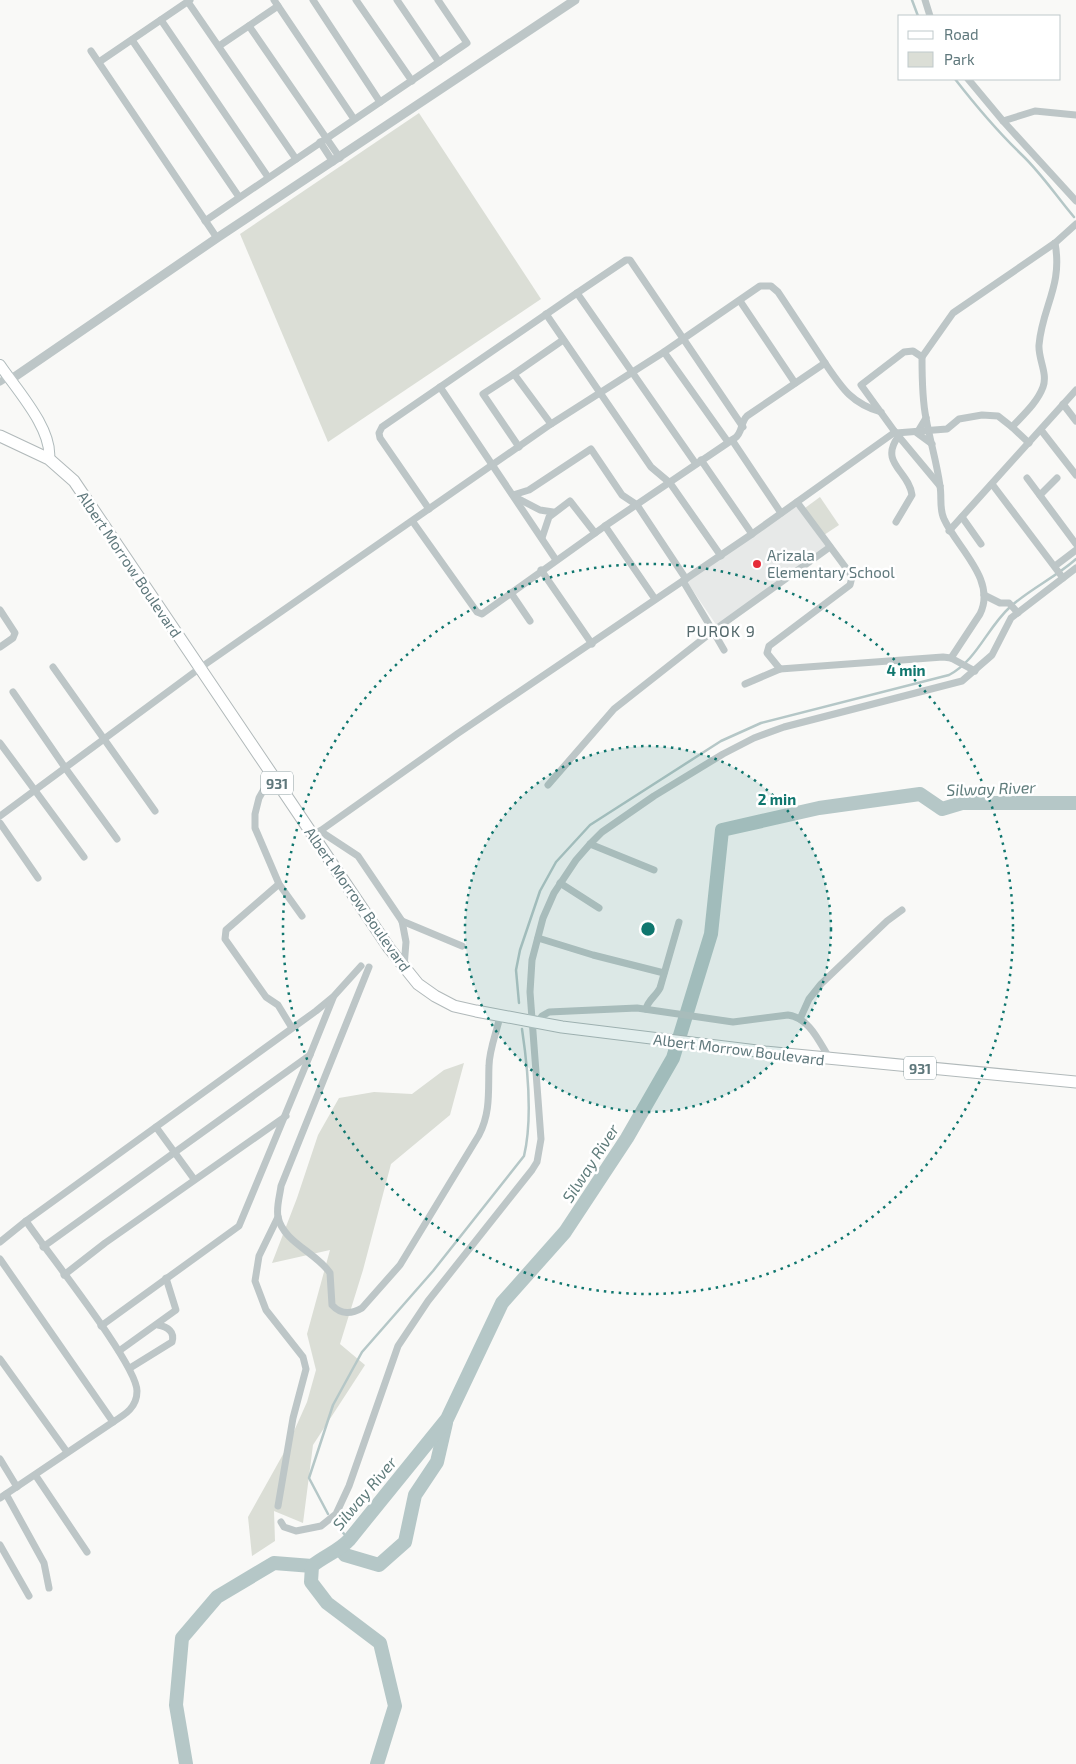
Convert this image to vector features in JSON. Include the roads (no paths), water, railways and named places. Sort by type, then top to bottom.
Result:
[{"type":"highway","name":"Albert Morrow Boulevard","points":[[0,436],[48,459],[74,481],[272,775],[317,834],[404,968],[418,984],[435,996],[454,1006],[562,1027],[830,1059],[1076,1082]]},
{"type":"main road","points":[[0,365],[6,380],[43,429],[48,442],[48,459]]},
{"type":"street","points":[[313,0],[380,102]]},
{"type":"street","points":[[356,0],[412,81]]},
{"type":"street","points":[[397,0],[439,62]]},
{"type":"street","points":[[205,221],[467,43],[438,0]]},
{"type":"street","points":[[6,380],[575,0]]},
{"type":"street","points":[[925,0],[930,15]]},
{"type":"street","points":[[99,62],[189,1],[296,159]]},
{"type":"street","points":[[219,46],[276,3],[354,119]]},
{"type":"street","points":[[161,20],[268,177]]},
{"type":"street","points":[[248,26],[336,160]]},
{"type":"street","points":[[132,40],[239,197]]},
{"type":"street","points":[[91,51],[217,238]]},
{"type":"street","points":[[969,80],[1003,121],[1076,201]]},
{"type":"street","points":[[1003,121],[1024,113],[1044,110],[1076,115]]},
{"type":"street","points":[[951,658],[984,607],[984,595],[980,576],[949,531],[941,513],[940,486],[926,418],[922,357],[952,313],[1055,243],[1076,224]]},
{"type":"street","points":[[1012,427],[1030,407],[1043,386],[1044,375],[1039,344],[1056,282],[1057,259],[1055,243]]},
{"type":"street","points":[[430,509],[379,433],[382,426],[629,259],[743,427]]},
{"type":"street","points":[[0,816],[200,668],[413,522],[551,424],[664,352],[760,286],[768,285],[774,288],[842,388],[858,404],[881,412]]},
{"type":"street","points":[[577,293],[631,372],[752,534]]},
{"type":"street","points":[[740,301],[795,383]]},
{"type":"street","points":[[546,314],[654,470],[670,483],[721,556]]},
{"type":"street","points":[[519,447],[484,394],[564,340]]},
{"type":"street","points":[[922,357],[913,351],[904,352],[862,385],[896,434],[940,486]]},
{"type":"street","points":[[664,352],[781,513]]},
{"type":"street","points":[[413,522],[477,612],[486,612],[541,570],[740,435],[747,416],[825,363]]},
{"type":"street","points":[[514,374],[551,424]]},
{"type":"street","points":[[440,387],[556,560]]},
{"type":"street","points":[[949,531],[1076,390]]},
{"type":"street","points":[[1063,404],[1076,420]]},
{"type":"street","points":[[404,968],[405,936],[402,921],[358,856],[317,834],[558,664],[592,644],[896,434],[947,429],[962,418],[982,415],[998,416],[1029,443]]},
{"type":"street","points":[[917,433],[926,418]]},
{"type":"street","points":[[1041,430],[1076,476]]},
{"type":"street","points":[[917,433],[932,444]]},
{"type":"street","points":[[896,434],[892,456],[910,486],[912,495],[896,522]]},
{"type":"street","points":[[513,495],[529,490],[591,448],[622,495],[637,505],[684,580],[724,650]]},
{"type":"street","points":[[1027,478],[1076,544]]},
{"type":"street","points":[[1040,495],[1057,478]]},
{"type":"street","points":[[992,484],[1062,577]]},
{"type":"street","points":[[513,495],[525,504],[553,512]]},
{"type":"street","points":[[542,538],[549,517],[553,512],[570,501],[595,533]]},
{"type":"street","points":[[780,669],[768,653],[769,646],[845,589],[851,582],[849,572],[797,502]]},
{"type":"street","points":[[962,517],[981,544]]},
{"type":"street","points":[[605,526],[655,599]]},
{"type":"street","points":[[548,784],[614,709],[714,631],[830,547]]},
{"type":"street","points":[[1055,567],[1076,550]]},
{"type":"street","points":[[281,1522],[284,1527],[296,1530],[321,1526],[336,1514],[349,1486],[398,1346],[428,1301],[516,1192],[537,1162],[541,1139],[535,1022],[530,975],[543,918],[560,883],[590,844],[602,832],[654,796],[723,754],[754,738],[784,727],[953,684],[975,671],[992,655],[1013,608],[1076,568]]},
{"type":"street","points":[[541,570],[592,644]]},
{"type":"street","points":[[511,593],[530,621]]},
{"type":"street","points":[[984,595],[1013,608]]},
{"type":"street","points":[[0,610],[15,633],[13,638],[0,647]]},
{"type":"street","points":[[745,684],[780,669],[857,665],[926,657],[951,658],[975,671]]},
{"type":"street","points":[[53,667],[155,811]]},
{"type":"street","points":[[13,692],[117,839]]},
{"type":"street","points":[[0,743],[84,856]]},
{"type":"street","points":[[272,775],[259,798],[255,814],[255,828],[279,884],[302,916]]},
{"type":"street","points":[[0,823],[38,878]]},
{"type":"street","points":[[590,844],[654,870]]},
{"type":"street","points":[[560,883],[599,908]]},
{"type":"street","points":[[279,884],[226,930],[224,934],[225,939],[266,997],[278,1004],[292,1028]]},
{"type":"street","points":[[800,1019],[809,999],[821,984],[887,921],[902,910]]},
{"type":"street","points":[[402,921],[462,946]]},
{"type":"street","points":[[649,1009],[649,1001],[657,994],[679,922]]},
{"type":"street","points":[[538,938],[664,973]]},
{"type":"street","points":[[0,1240],[333,997],[361,966]]},
{"type":"street","points":[[278,1506],[293,1418],[306,1369],[303,1357],[266,1310],[255,1281],[259,1256],[278,1217],[281,1186],[369,967]]},
{"type":"street","points":[[101,1326],[239,1226],[286,1116],[333,997]]},
{"type":"street","points":[[535,1022],[549,1012],[649,1009],[723,1021],[742,1022],[781,1015],[800,1019],[812,1030],[830,1059]]},
{"type":"street","points":[[278,1217],[296,1242],[330,1273],[332,1281],[330,1298],[336,1310],[354,1313],[367,1304],[400,1265],[485,1124],[490,1078],[489,1066],[500,1016]]},
{"type":"street","points":[[43,1247],[310,1055]]},
{"type":"street","points":[[295,1065],[305,1066]]},
{"type":"street","points":[[64,1275],[194,1179],[286,1116]]},
{"type":"street","points":[[156,1127],[194,1179]]},
{"type":"street","points":[[26,1221],[119,1351],[130,1368],[137,1385],[136,1399],[130,1411],[67,1452],[36,1476],[3,1496],[44,1563],[49,1588]]},
{"type":"street","points":[[0,1258],[3,1269],[113,1422]]},
{"type":"street","points":[[119,1351],[158,1325],[176,1310],[166,1278]]},
{"type":"street","points":[[130,1368],[172,1342],[172,1334],[169,1329],[158,1325]]},
{"type":"street","points":[[0,1359],[67,1452]]},
{"type":"street","points":[[0,1459],[17,1487]]},
{"type":"street","points":[[36,1476],[87,1552]]},
{"type":"street","points":[[0,1546],[29,1596]]},
{"type":"waterway","points":[[912,0],[918,15]]},
{"type":"waterway","points":[[956,80],[995,128],[1036,169],[1074,217]]},
{"type":"waterway","points":[[519,1003],[516,970],[520,950],[540,891],[556,862],[590,825],[721,741],[761,723],[949,675],[967,661],[1010,607],[1076,559]]},
{"type":"waterway","name":"Silway River","points":[[377,1764],[395,1706],[380,1643],[327,1603],[311,1582],[312,1566],[349,1540],[447,1419],[502,1303],[565,1232],[627,1138],[673,1058],[711,934],[722,830],[819,808],[920,794],[942,809],[962,803],[1076,803]]},
{"type":"waterway","points":[[328,1514],[309,1478],[333,1405],[362,1352],[433,1271],[524,1156],[529,1110],[528,1077],[522,1029]]},
{"type":"waterway","points":[[340,1549],[345,1555],[379,1565],[405,1542],[415,1495],[437,1462],[446,1423]]},
{"type":"waterway","points":[[336,1524],[349,1540]]},
{"type":"waterway","points":[[186,1764],[176,1705],[182,1638],[217,1597],[274,1563],[312,1566]]},
{"type":"place","name":"Arizala Elementary School","points":[[757,564]]},
{"type":"district","name":"PUROK 9","points":[[721,630]]}]
